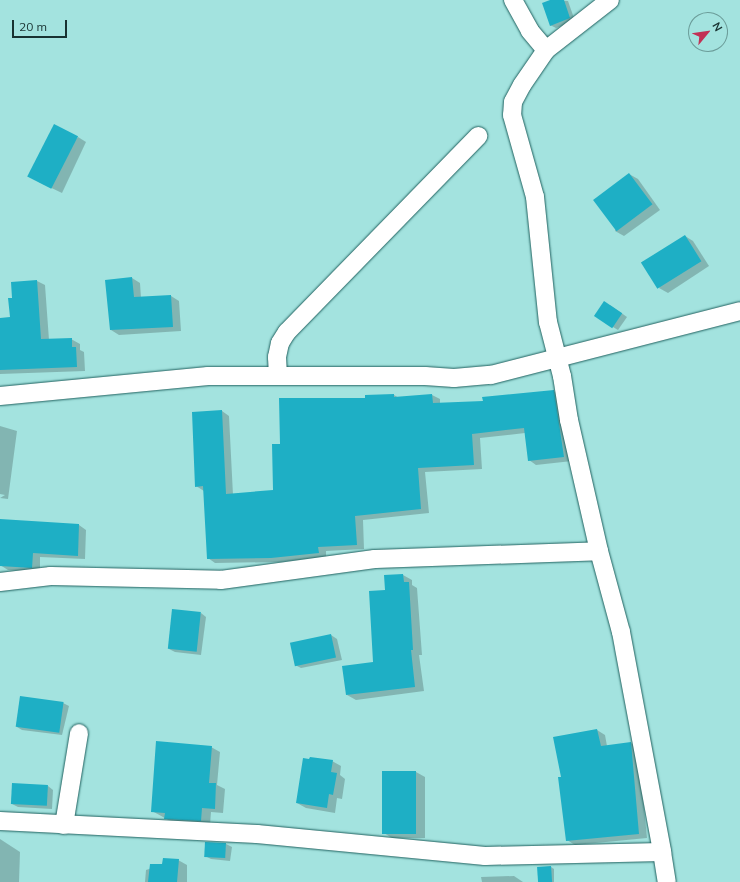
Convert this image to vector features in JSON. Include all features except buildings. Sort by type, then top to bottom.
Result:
[{"type":"street","points":[[513,0],[530,31],[546,50]]},
{"type":"street","points":[[610,0],[546,50],[522,85],[513,102],[512,114],[535,197],[548,322],[557,356],[599,551],[621,632],[667,882]]},
{"type":"street","points":[[278,376],[277,357],[280,343],[287,332],[478,136]]},
{"type":"street","points":[[0,396],[208,376],[454,378],[491,374],[557,356],[740,311]]},
{"type":"street","points":[[0,582],[51,576],[221,580],[375,559],[599,551]]},
{"type":"street","points":[[64,825],[79,733]]},
{"type":"street","points":[[0,821],[257,834],[485,856],[662,852]]}]
